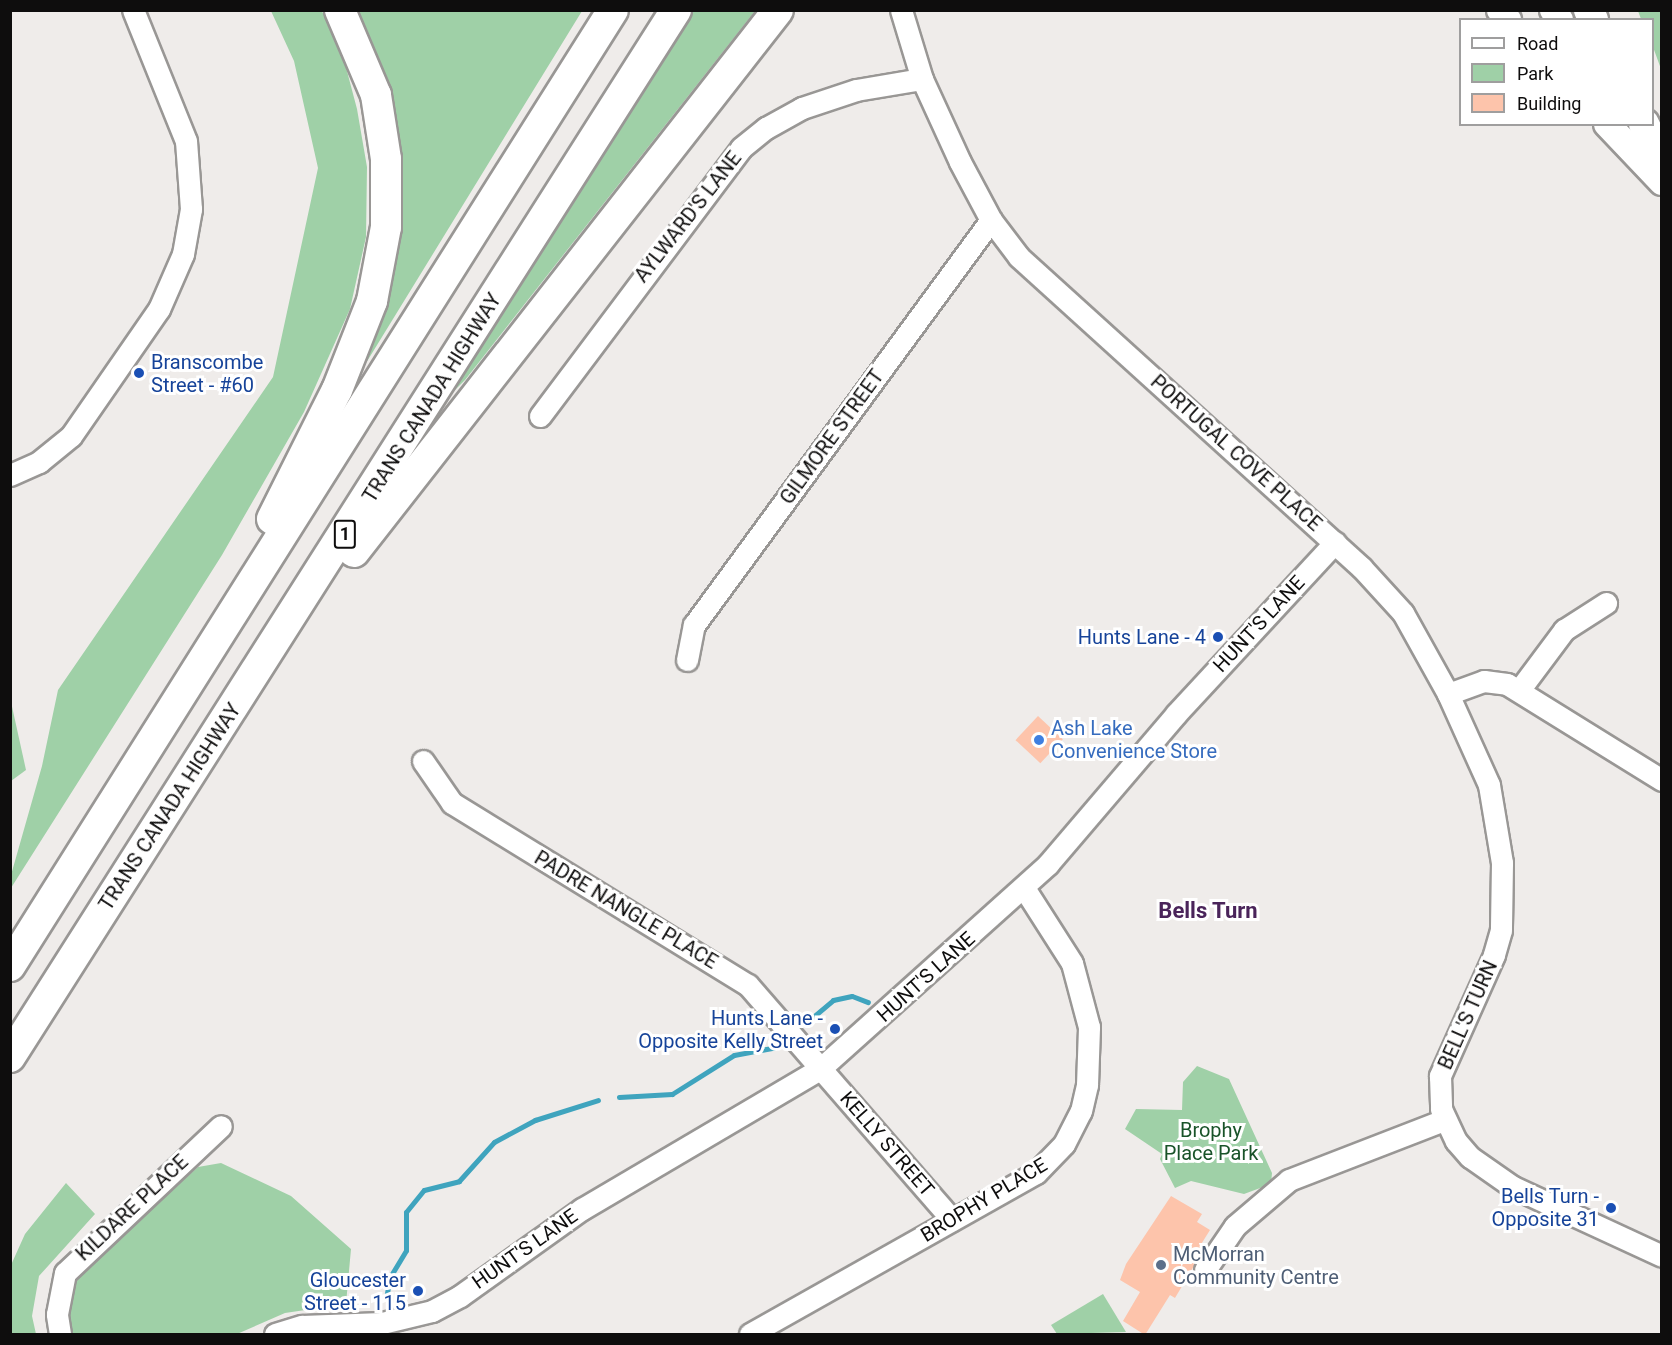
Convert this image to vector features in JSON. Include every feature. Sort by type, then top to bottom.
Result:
[{"type":"highway","points":[[196,672],[337,390],[372,301],[386,227],[386,159],[376,95],[340,10]]},
{"type":"highway","points":[[10,966],[613,10]]},
{"type":"highway","name":"TRANS CANADA HIGHWAY","points":[[10,1057],[676,10]]},
{"type":"highway","points":[[241,696],[778,10]]},
{"type":"highway","points":[[1645,126],[1662,161]]},
{"type":"main road","points":[[1609,126],[1662,182]]},
{"type":"main road","points":[[1633,126],[1662,172]]},
{"type":"street","points":[[10,475],[39,462],[70,436],[159,309],[183,254],[191,209],[186,141],[133,10]]},
{"type":"street","name":"PORTUGAL COVE PLACE","points":[[901,10],[922,79],[990,220],[1048,286],[1335,542],[1402,613],[1448,694]]},
{"type":"street","name":"AYLWARD'S LANE","points":[[540,416],[741,148],[766,128],[802,108],[856,90],[922,79]]},
{"type":"street","name":"GILMORE STREET","points":[[687,660],[694,625],[990,220]]},
{"type":"street","name":"HUNT'S LANE","points":[[275,1335],[310,1324],[382,1323],[432,1311],[460,1296],[582,1209],[821,1068],[1024,888],[1335,542]]},
{"type":"street","points":[[1520,689],[1564,630],[1606,603]]},
{"type":"street","points":[[1448,694],[1484,681],[1520,689],[1662,780]]},
{"type":"street","name":"BELL'S TURN","points":[[1448,694],[1489,785],[1501,837],[1503,886],[1501,930],[1494,955],[1440,1076],[1444,1120],[1470,1157],[1513,1187],[1662,1256]]},
{"type":"street","name":"PADRE NANGLE PLACE","points":[[423,761],[452,803],[748,985],[821,1068]]},
{"type":"street","name":"BROPHY PLACE","points":[[750,1335],[1050,1163],[1081,1111],[1091,1049],[1079,982],[1062,944],[1024,888]]},
{"type":"street","name":"KELLY STREET","points":[[821,1068],[952,1220]]},
{"type":"street","points":[[1205,1270],[1235,1226],[1289,1180],[1444,1120]]},
{"type":"street","name":"KILDARE PLACE","points":[[60,1335],[57,1314],[64,1273],[221,1126]]},
{"type":"green space","points":[[271,11],[322,11],[343,56],[357,109],[367,167],[366,237],[350,309],[304,412],[222,555],[11,888],[11,875],[42,766],[58,690],[273,377],[318,168],[294,61]]},
{"type":"green space","points":[[352,11],[582,11],[366,363],[385,299],[392,246]]},
{"type":"green space","points":[[691,11],[755,11],[465,380],[432,413]]},
{"type":"green space","points":[[1638,11],[1661,11],[1661,69],[1654,50],[1654,18],[1641,18]]},
{"type":"green space","points":[[11,702],[26,770],[10,781]]},
{"type":"green space","name":"Brophy Place Park","points":[[1197,1066],[1229,1079],[1272,1173],[1271,1184],[1244,1194],[1191,1181],[1175,1188],[1160,1159],[1162,1154],[1125,1129],[1136,1109],[1182,1110],[1183,1082]]},
{"type":"green space","points":[[221,1163],[291,1196],[351,1249],[346,1304],[285,1313],[237,1334],[73,1334],[67,1324],[68,1294],[90,1262],[198,1167]]},
{"type":"green space","points":[[66,1183],[95,1214],[39,1276],[32,1316],[36,1334],[11,1334],[11,1265],[25,1234]]},
{"type":"green space","points":[[1103,1294],[1126,1332],[1057,1334],[1051,1325]]},
{"type":"building","name":"Ash Lake Convenience Store","points":[[1038,716],[1063,739],[1040,763],[1015,740]]},
{"type":"building","name":"McMorran Community Centre","points":[[1171,1196],[1202,1214],[1197,1222],[1210,1230],[1200,1246],[1204,1249],[1175,1298],[1170,1295],[1145,1335],[1123,1321],[1140,1292],[1120,1280],[1126,1264]]},
{"type":"waterway","points":[[807,1022],[833,1000],[852,996],[868,1002]]},
{"type":"waterway","points":[[619,1097],[672,1094],[734,1055],[777,1047]]},
{"type":"waterway","points":[[386,1298],[390,1277],[406,1250],[406,1212],[424,1190],[459,1181],[494,1142],[535,1120],[598,1100]]},
{"type":"place","name":"Branscombe Street - #60","points":[[139,373]]},
{"type":"place","name":"Hunts Lane - 4","points":[[1218,637]]},
{"type":"place","name":"Ash Lake Convenience Store","points":[[1039,740]]},
{"type":"place","name":"Hunts Lane - Opposite Kelly Street","points":[[835,1029]]},
{"type":"place","name":"Bells Turn - Opposite 31","points":[[1611,1208]]},
{"type":"place","name":"McMorran Community Centre","points":[[1161,1265]]},
{"type":"place","name":"Gloucester Street - 115","points":[[418,1291]]},
{"type":"district","name":"Bells Turn","points":[[1208,911]]}]
